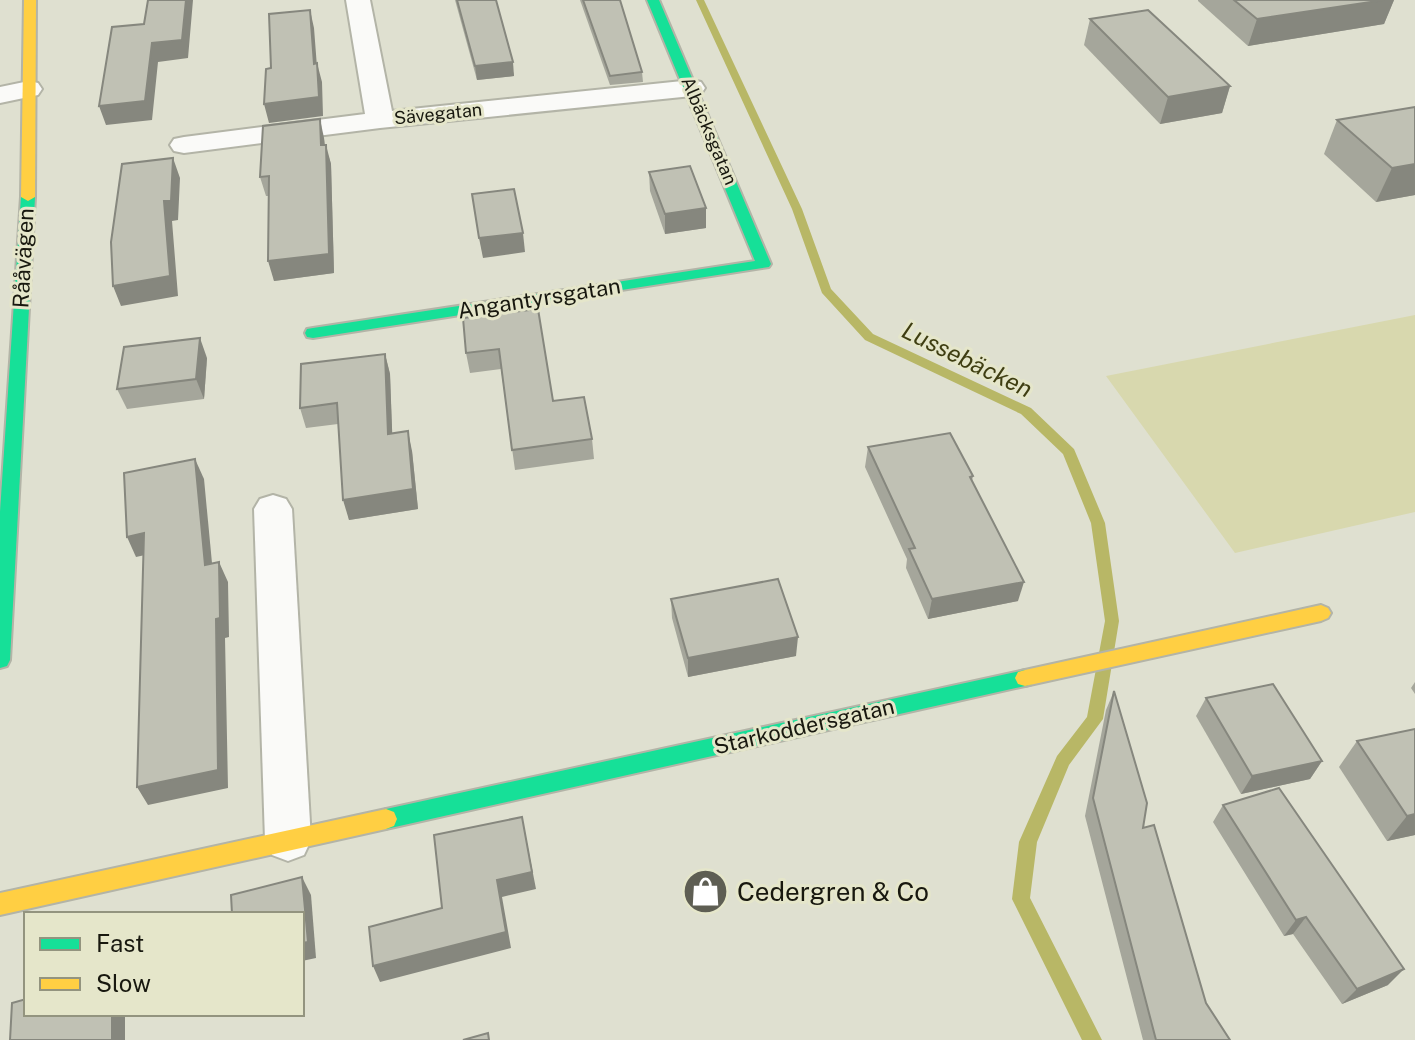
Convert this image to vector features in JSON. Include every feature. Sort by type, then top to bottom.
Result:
[{"type":"street","name":"Rååvägen","points":[[0,660],[30,161],[30,0]]},
{"type":"street","points":[[358,0],[380,120]]},
{"type":"street","name":"Albäcksgatan","points":[[653,0],[764,264]]},
{"type":"street","name":"Sävegatan","points":[[184,145],[380,120],[692,88]]},
{"type":"street","points":[[0,95],[29,89]]},
{"type":"street","name":"Angantyrsgatan","points":[[313,333],[764,264]]},
{"type":"street","points":[[273,509],[288,840]]},
{"type":"street","name":"Starkoddersgatan","points":[[0,904],[1321,613]]},
{"type":"green space","points":[[1415,315],[1415,512],[1235,553],[1106,376]]},
{"type":"building","points":[[148,0],[186,0],[182,40],[152,43],[145,101],[99,106],[112,27],[144,24]]},
{"type":"building","points":[[457,0],[496,0],[513,62],[475,66]]},
{"type":"building","points":[[583,0],[620,0],[642,72],[610,76]]},
{"type":"building","points":[[1234,0],[1384,0],[1257,19]]},
{"type":"building","points":[[310,10],[319,97],[264,104],[266,69],[271,68],[269,14]]},
{"type":"building","points":[[1148,10],[1230,86],[1168,97],[1090,19]]},
{"type":"building","points":[[1415,107],[1415,164],[1392,168],[1337,120]]},
{"type":"building","points":[[320,119],[321,145],[326,145],[329,254],[268,261],[269,176],[260,177],[263,126]]},
{"type":"building","points":[[173,158],[171,201],[164,201],[170,276],[113,286],[111,242],[122,164]]},
{"type":"building","points":[[690,166],[706,208],[665,214],[649,172]]},
{"type":"building","points":[[514,189],[523,233],[479,238],[472,194]]},
{"type":"building","points":[[538,309],[553,401],[584,397],[592,439],[512,450],[499,349],[466,353],[463,318]]},
{"type":"building","points":[[200,338],[196,379],[117,389],[124,347]]},
{"type":"building","points":[[385,354],[388,434],[408,431],[413,489],[343,500],[337,403],[300,408],[301,364]]},
{"type":"building","points":[[950,433],[1024,582],[932,599],[909,549],[915,548],[868,447]]},
{"type":"building","points":[[195,459],[205,565],[219,562],[220,618],[216,619],[218,770],[137,787],[144,533],[127,537],[124,473]]},
{"type":"building","points":[[778,579],[798,637],[688,658],[671,599]]},
{"type":"building","points":[[1273,684],[1322,761],[1252,776],[1206,698]]},
{"type":"building","points":[[1114,691],[1147,803],[1143,828],[1154,825],[1206,1003],[1230,1040],[1156,1040],[1093,798]]},
{"type":"building","points":[[1415,729],[1415,814],[1407,816],[1357,741]]},
{"type":"building","points":[[1279,788],[1404,969],[1357,989],[1306,917],[1296,920],[1223,805]]},
{"type":"building","points":[[522,817],[532,872],[497,880],[506,932],[373,966],[369,927],[442,908],[434,835]]},
{"type":"building","points":[[302,877],[308,942],[304,943],[304,912],[232,912],[231,895]]},
{"type":"building","points":[[24,1000],[24,1016],[112,1016],[112,1040],[10,1040],[12,1003]]},
{"type":"building","points":[[488,1033],[489,1040],[463,1040]]},
{"type":"waterway","name":"Lussebäcken","points":[[700,0],[797,209],[826,290],[869,337],[1026,411],[1069,452],[1098,523],[1112,621],[1095,719],[1063,761],[1028,842],[1021,899],[1092,1040]]},
{"type":"traffic: fast","points":[[313,333],[764,264],[653,0]]},
{"type":"traffic: fast","points":[[0,660],[28,197]]},
{"type":"traffic: fast","points":[[386,819],[1025,678]]},
{"type":"traffic: slow","points":[[28,197],[30,0]]},
{"type":"traffic: slow","points":[[1025,678],[1321,613]]},
{"type":"traffic: slow","points":[[0,904],[386,819]]},
{"type":"place","name":"Cedergren & Co","points":[[706,892]]}]
